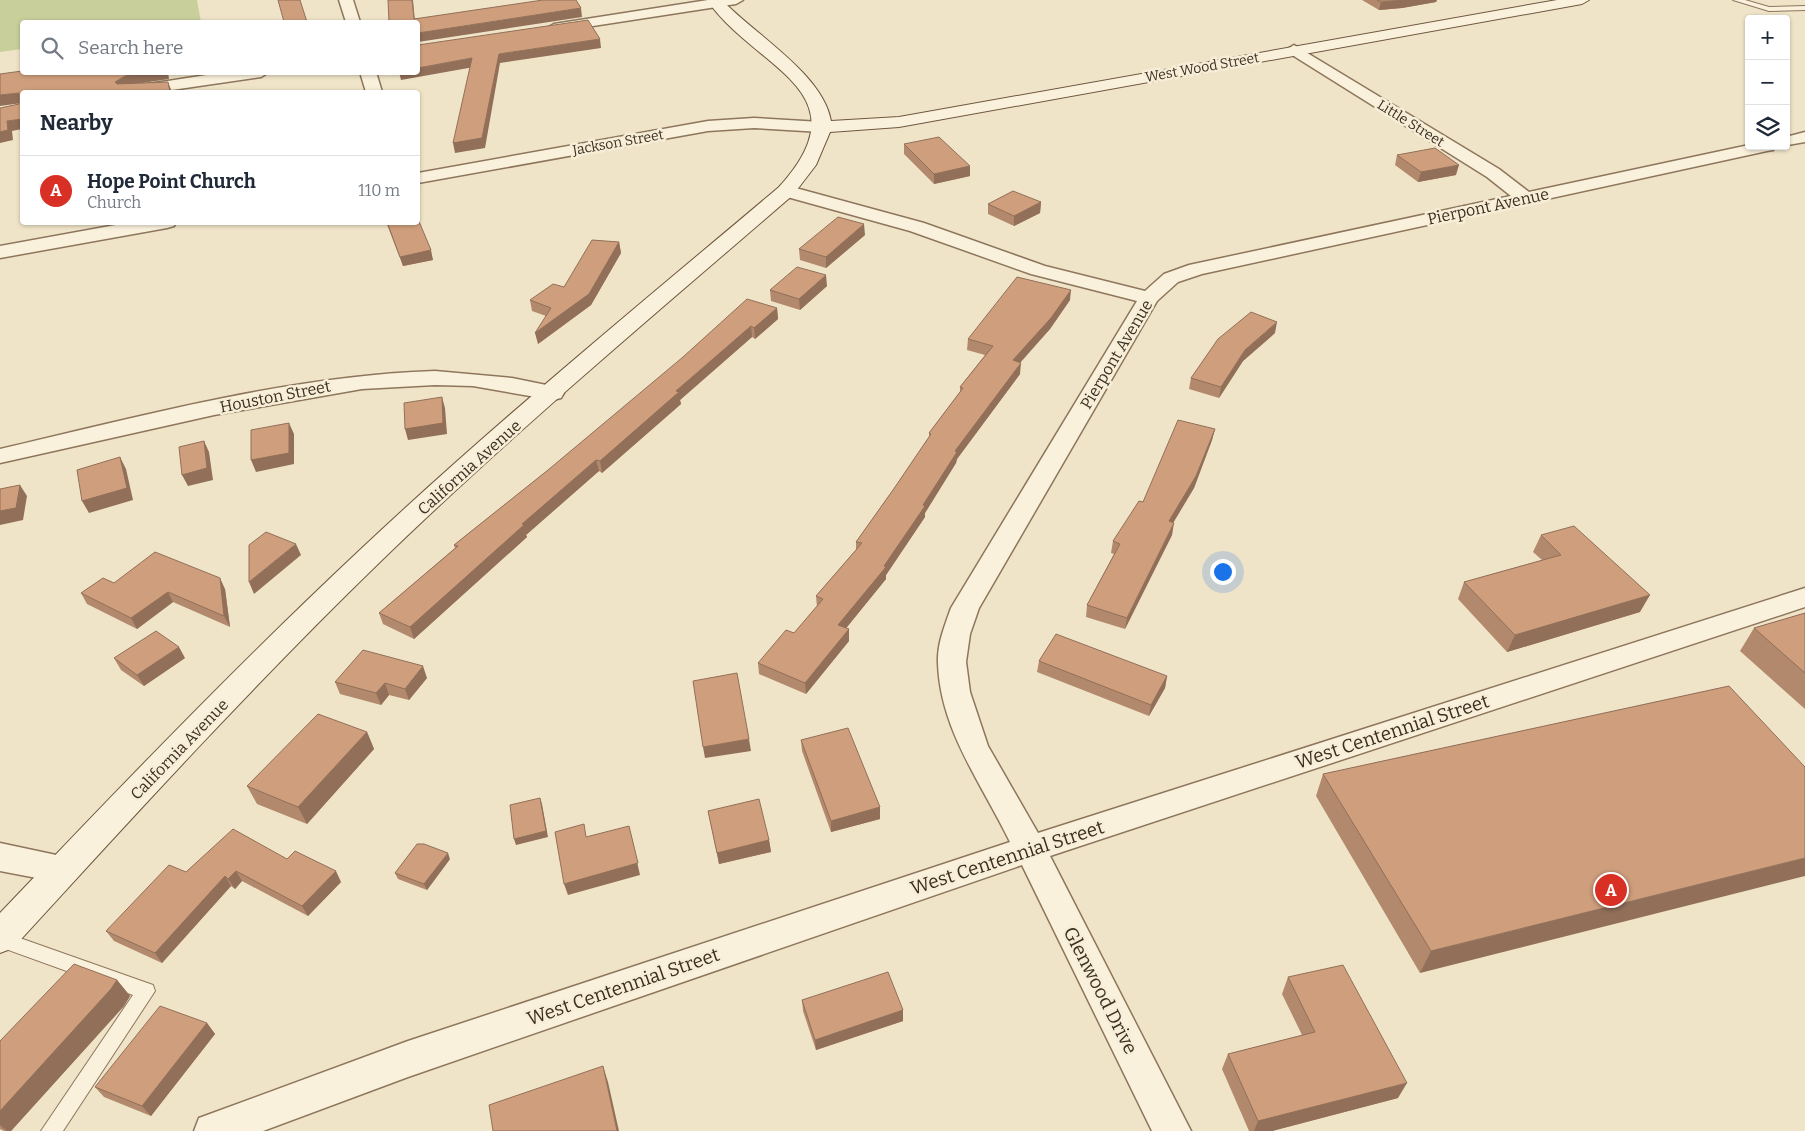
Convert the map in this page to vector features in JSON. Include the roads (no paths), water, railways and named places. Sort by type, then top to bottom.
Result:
[{"type":"main road","name":"West Wood Street","points":[[821,127],[899,122],[1582,0]]},
{"type":"main road","points":[[722,1],[810,93],[820,111],[821,127]]},
{"type":"main road","name":"California Avenue","points":[[0,938],[63,869],[260,664],[372,554],[552,393],[786,191],[810,160],[821,127]]},
{"type":"street","points":[[346,0],[352,20]]},
{"type":"street","points":[[544,30],[722,1]]},
{"type":"street","name":"Little Street","points":[[1294,50],[1493,173],[1525,198]]},
{"type":"street","points":[[142,90],[241,75]]},
{"type":"street","points":[[369,75],[373,90]]},
{"type":"street","name":"Jackson Street","points":[[420,178],[708,126],[754,123],[821,127]]},
{"type":"street","points":[[1790,141],[1805,137]]},
{"type":"street","name":"Pierpont Avenue","points":[[1030,849],[974,748],[956,692],[952,662],[956,634],[965,608],[1149,298],[1171,278],[1196,269],[1748,150]]},
{"type":"street","points":[[786,191],[917,227],[1038,270],[1149,298]]},
{"type":"street","points":[[0,252],[150,225]]},
{"type":"street","name":"Houston Street","points":[[0,456],[190,413],[373,380],[458,377],[520,385],[552,393]]},
{"type":"street","name":"West Centennial Street","points":[[213,1131],[408,1059],[1030,849],[1805,597]]},
{"type":"street","name":"Glenwood Drive","points":[[1030,849],[1172,1131]]},
{"type":"street","points":[[0,857],[63,869]]},
{"type":"lane","points":[[1737,0],[1769,9],[1805,8]]},
{"type":"lane","points":[[0,938],[146,991],[51,1131]]},
{"type":"place","name":"Hope Point Church","points":[[1611,890]]}]
